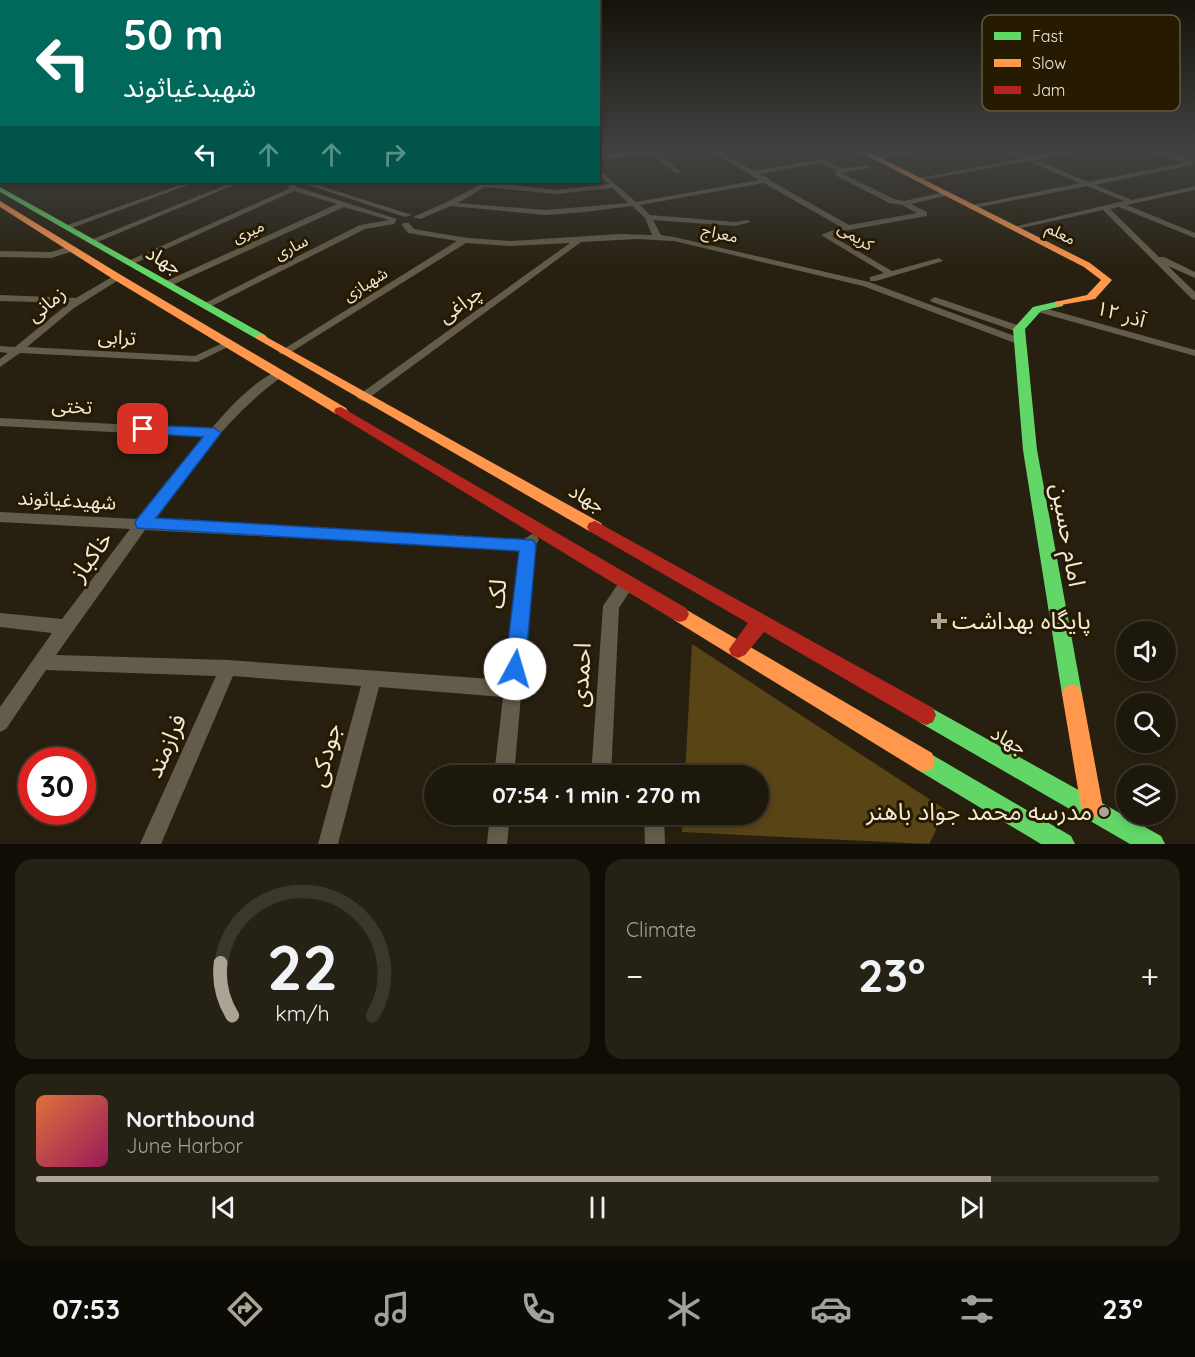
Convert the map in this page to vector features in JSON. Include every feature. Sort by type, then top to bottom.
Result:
[{"type":"main road","name":"جهاد","points":[[2,190],[362,397],[1092,807],[1153,844]]},
{"type":"main road","name":"معلم","points":[[941,190],[1087,265],[1107,280],[1090,297],[1037,309]]},
{"type":"main road","name":"جهاد","points":[[0,203],[117,277],[1063,844]]},
{"type":"main road","points":[[1019,335],[1037,309]]},
{"type":"main road","name":"امام حسین","points":[[1019,335],[1030,450],[1092,807]]},
{"type":"main road","points":[[452,477],[476,459]]},
{"type":"main road","points":[[738,649],[762,621]]},
{"type":"street","points":[[66,227],[169,190]]},
{"type":"street","points":[[92,241],[217,190]]},
{"type":"street","points":[[130,262],[291,190]]},
{"type":"street","points":[[298,190],[392,220],[411,220],[450,204],[474,190]]},
{"type":"street","points":[[326,190],[411,220]]},
{"type":"street","points":[[544,190],[572,190]]},
{"type":"street","points":[[619,190],[648,217],[656,233]]},
{"type":"street","points":[[450,204],[518,212],[557,213],[592,210],[707,190]]},
{"type":"street","points":[[785,190],[848,228]]},
{"type":"street","points":[[870,190],[892,201],[903,203],[946,193]]},
{"type":"street","points":[[973,207],[1057,190]]},
{"type":"street","points":[[1104,190],[1130,201]]},
{"type":"street","points":[[1013,228],[1183,190]]},
{"type":"street","name":"کریمی","points":[[891,274],[825,235],[848,228],[924,213],[903,203]]},
{"type":"street","points":[[1117,204],[1195,236]]},
{"type":"street","name":"میری","points":[[166,284],[342,205]]},
{"type":"street","points":[[1104,207],[1195,297]]},
{"type":"street","points":[[648,217],[735,224],[747,222]]},
{"type":"street","name":"ساری","points":[[206,306],[363,227],[392,220]]},
{"type":"street","name":"معراج","points":[[1019,335],[866,284],[656,233],[524,243],[463,241],[411,231],[411,220],[459,234],[497,236],[656,233],[731,243],[873,279],[1019,335]]},
{"type":"street","name":"چراغی","points":[[362,397],[578,240]]},
{"type":"street","name":"شهبازی","points":[[284,352],[463,241]]},
{"type":"street","points":[[0,254],[51,255],[71,249]]},
{"type":"street","points":[[1152,255],[1195,275]]},
{"type":"street","points":[[873,279],[939,261]]},
{"type":"street","name":"زمانی","points":[[0,364],[79,301],[117,277]]},
{"type":"street","points":[[0,298],[79,301]]},
{"type":"street","name":"۱۲ آذر","points":[[1037,309],[1195,353]]},
{"type":"street","name":"ترابی","points":[[0,349],[197,359],[229,344]]},
{"type":"street","name":"خاکباز","points":[[0,723],[40,662],[143,523],[214,433],[261,385],[279,374]]},
{"type":"street","name":"تختی","points":[[0,422],[214,433]]},
{"type":"street","name":"شهید‌غیاثوند","points":[[0,517],[528,545]]},
{"type":"street","points":[[528,545],[542,531]]},
{"type":"street","name":"لک","points":[[505,765],[528,545]]},
{"type":"street","name":"احمدی","points":[[602,765],[611,606],[627,583]]},
{"type":"street","points":[[0,620],[66,627]]},
{"type":"street","points":[[40,662],[228,668],[513,689]]},
{"type":"street","name":"فرازمند","points":[[150,844],[228,668]]},
{"type":"street","name":"جودکی","points":[[328,844],[372,679]]},
{"type":"street","points":[[497,844],[499,825]]},
{"type":"street","points":[[654,825],[655,844]]},
{"type":"shaded area","points":[[692,644],[946,810],[929,844],[682,832],[682,825],[769,825],[769,765],[686,765]]},
{"type":"traffic: fast","points":[[2,190],[261,337]]},
{"type":"traffic: fast","points":[[1059,304],[1037,309],[1019,329],[1030,450],[1072,694]]},
{"type":"traffic: fast","points":[[926,715],[1153,844]]},
{"type":"traffic: fast","points":[[924,761],[1063,844]]},
{"type":"traffic: slow","points":[[939,190],[1087,265],[1107,280],[1091,297],[1059,304]]},
{"type":"traffic: slow","points":[[0,203],[117,277],[341,411]]},
{"type":"traffic: slow","points":[[261,337],[595,527]]},
{"type":"traffic: slow","points":[[680,614],[924,761]]},
{"type":"traffic: slow","points":[[1072,694],[1092,807]]},
{"type":"traffic: jam","points":[[341,411],[680,614]]},
{"type":"traffic: jam","points":[[595,527],[926,715]]},
{"type":"traffic: jam","points":[[738,649],[762,621]]},
{"type":"place","name":"پایگاه بهداشت","points":[[939,621]]},
{"type":"place","name":"مدرسه محمد جواد باهنر","points":[[1104,812]]},
{"type":"route","points":[[143,429],[214,433],[143,523],[528,545],[515,669]]}]
